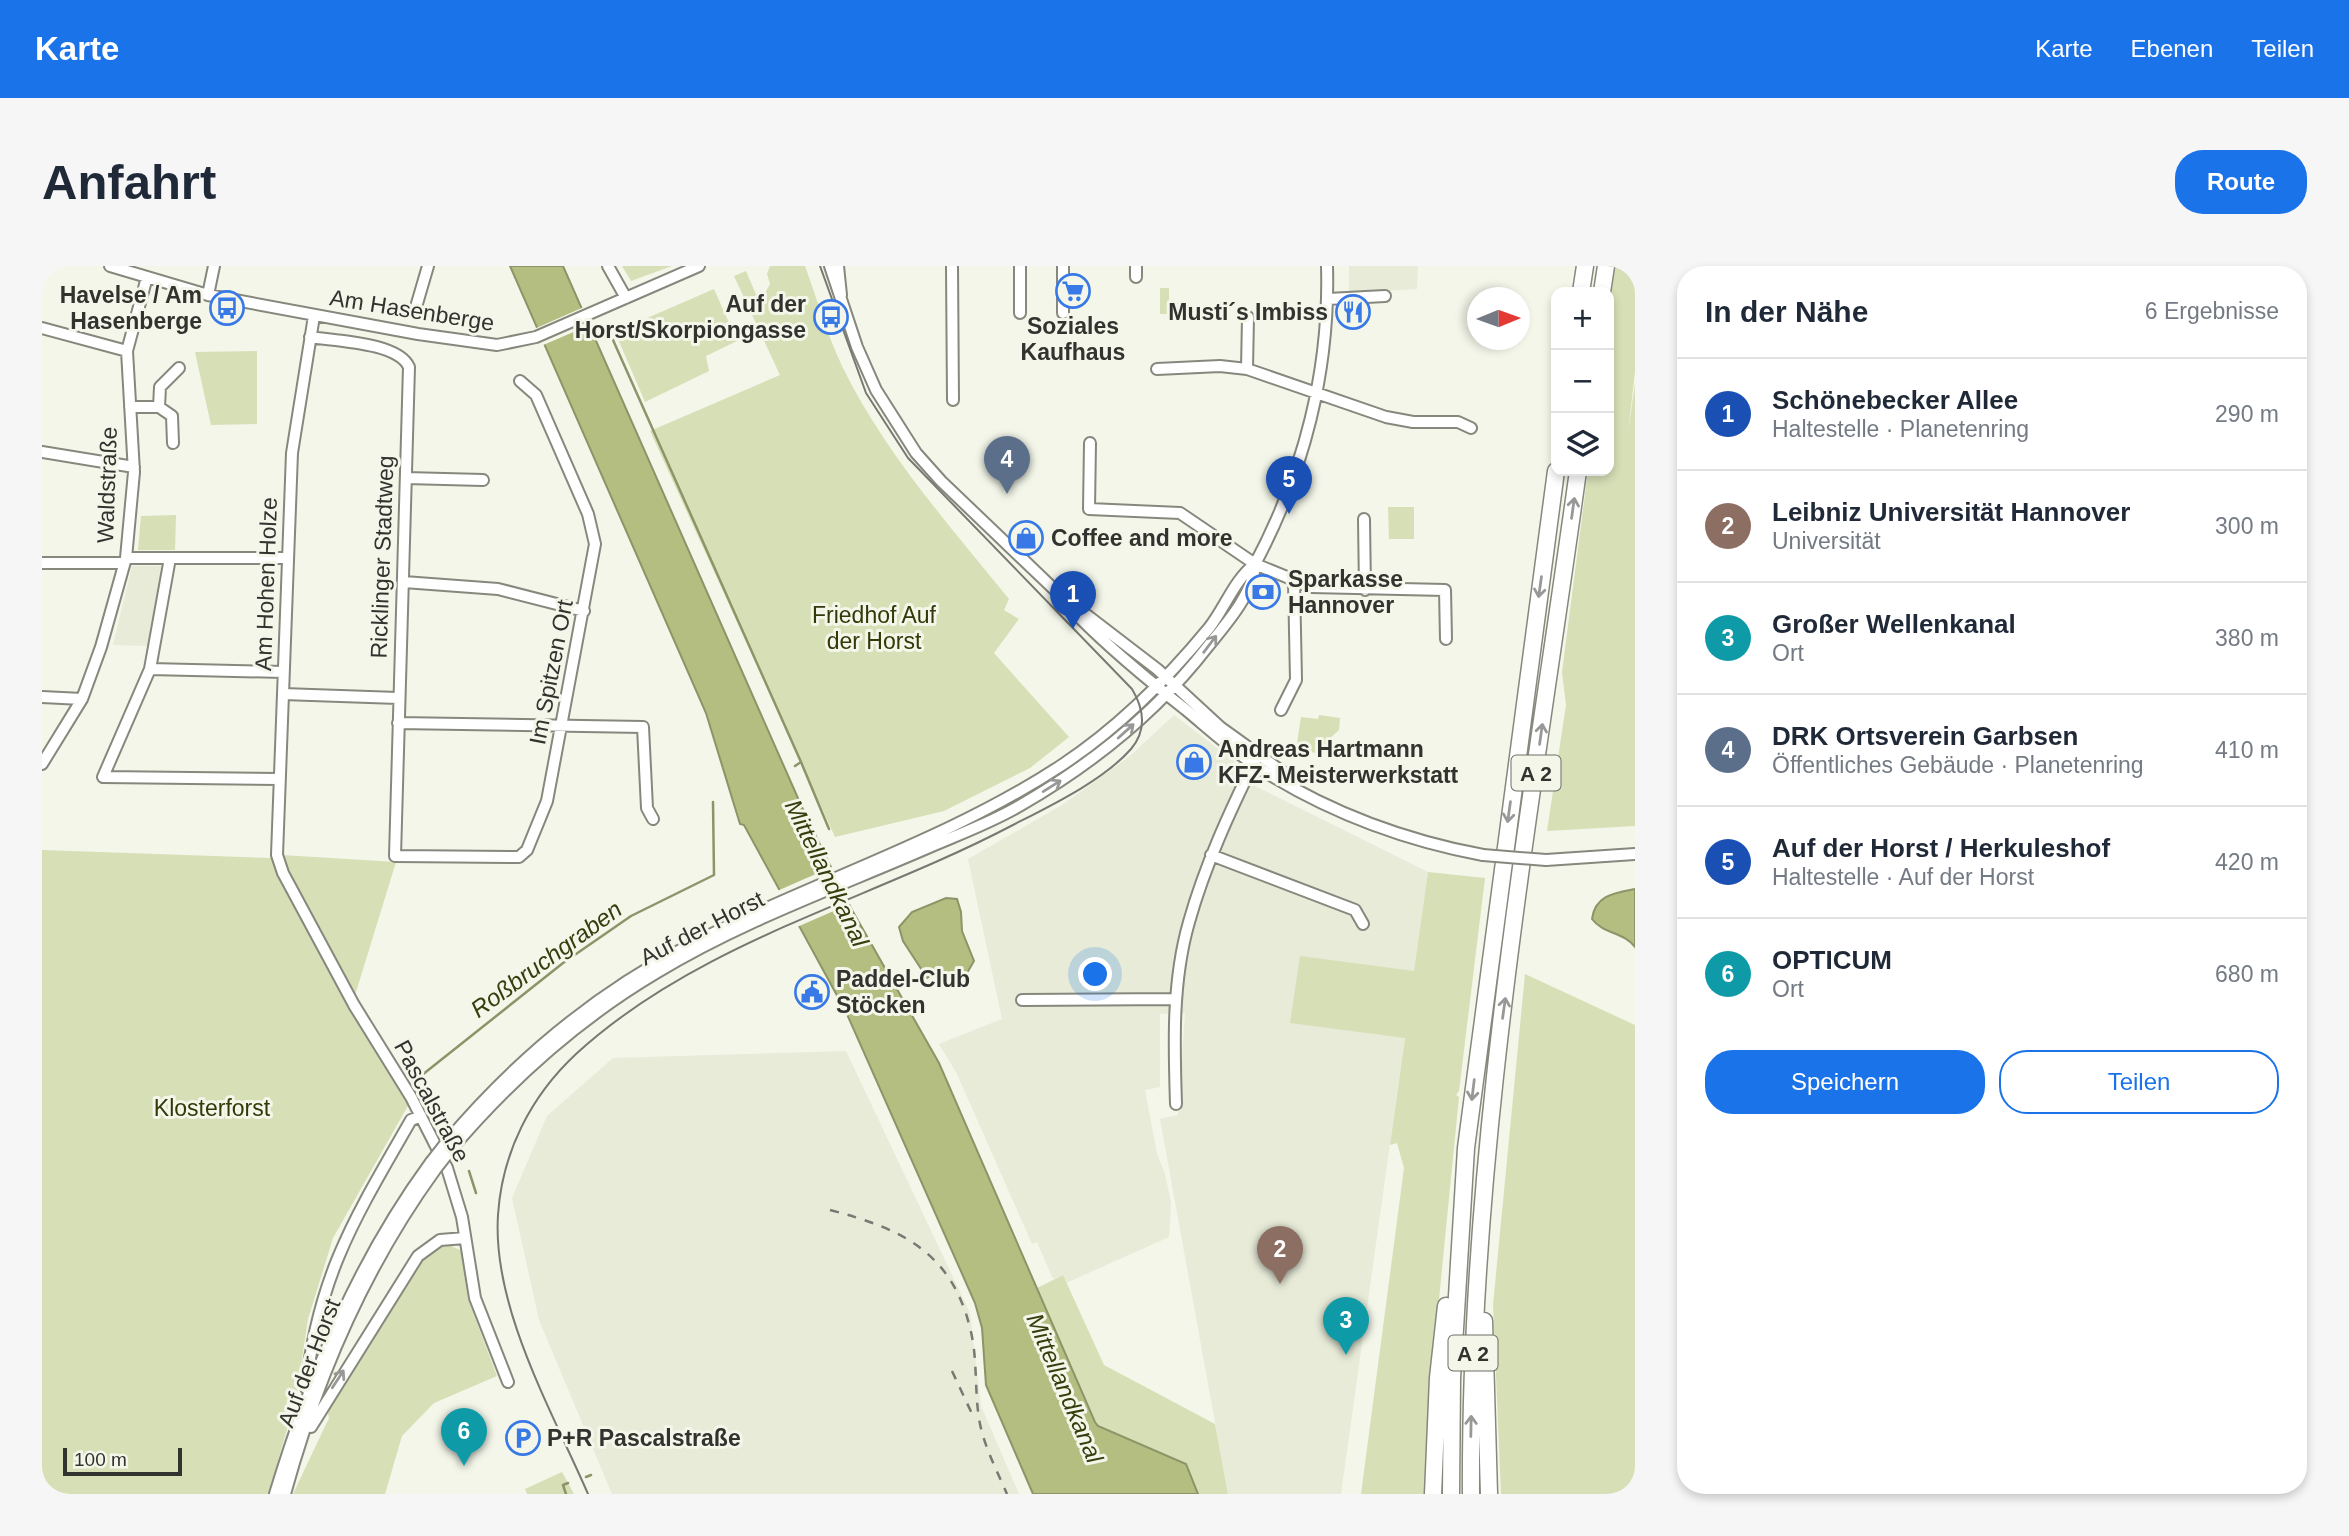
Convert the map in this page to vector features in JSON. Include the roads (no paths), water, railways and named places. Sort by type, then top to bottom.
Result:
[{"type":"highway","points":[[1582,287],[1585,266]]},
{"type":"highway","points":[[1603,287],[1606,266]]},
{"type":"highway","name":"A 2","points":[[1451,1494],[1452,1378],[1460,1228],[1483,1008],[1555,476]]},
{"type":"highway","name":"A 2","points":[[1471,1494],[1472,1378],[1482,1213],[1495,1075],[1577,476]]},
{"type":"highway","points":[[1482,1213],[1489,1494]]},
{"type":"highway","points":[[1433,1494],[1441,1339],[1460,1228]]},
{"type":"street","name":"Am Hasenberge","points":[[110,266],[208,295],[479,344],[511,344],[536,337],[698,266]]},
{"type":"street","points":[[208,295],[214,266]]},
{"type":"street","points":[[416,307],[428,266]]},
{"type":"street","points":[[608,266],[626,298]]},
{"type":"street","points":[[830,266],[866,370],[894,423],[916,453],[966,506],[1058,593],[1110,647],[1165,695],[1255,759],[1291,778],[1295,786],[1381,828],[1427,843],[1483,855],[1546,860],[1635,854]]},
{"type":"street","points":[[838,266],[841,298]]},
{"type":"street","points":[[952,266],[953,400]]},
{"type":"street","points":[[1020,266],[1020,313]]},
{"type":"street","points":[[1063,266],[1063,313]]},
{"type":"street","name":"Auf der Horst","points":[[275,1494],[328,1340],[365,1263],[447,1148],[526,1070],[586,1019],[687,955],[781,907],[1020,806],[1106,748],[1175,687],[1230,617],[1254,577],[1255,564],[1296,473],[1317,395],[1328,299],[1327,266]]},
{"type":"street","name":"Waldstraße","points":[[42,764],[82,699],[101,646],[125,561],[134,467],[127,351],[147,277]]},
{"type":"street","points":[[1328,299],[1385,296]]},
{"type":"street","name":"Am Hohen Holze","points":[[277,855],[292,453],[314,316]]},
{"type":"street","points":[[1247,369],[1248,317]]},
{"type":"street","points":[[42,328],[127,351]]},
{"type":"street","name":"Ricklinger Stadtweg","points":[[310,337],[359,343],[393,352],[406,361],[409,367],[395,856]]},
{"type":"street","points":[[1157,369],[1220,366],[1247,369],[1386,417],[1413,422],[1458,422],[1471,428]]},
{"type":"street","points":[[159,407],[160,387],[178,368]]},
{"type":"street","name":"Im Spitzen Ort","points":[[395,856],[515,858],[524,854],[547,801],[592,569],[593,528],[536,396],[520,381]]},
{"type":"street","points":[[131,407],[159,407],[172,416],[173,443]]},
{"type":"street","points":[[1090,443],[1089,509],[1180,513],[1255,564],[1311,587],[1445,590],[1446,639]]},
{"type":"street","points":[[42,452],[134,467]]},
{"type":"street","points":[[406,478],[483,480]]},
{"type":"street","points":[[1364,519],[1365,590]]},
{"type":"street","points":[[42,563],[170,558],[288,558]]},
{"type":"street","points":[[170,558],[150,669],[103,777],[279,779]]},
{"type":"street","name":"Auf der Horst","points":[[850,877],[944,831],[1038,780],[1099,738],[1166,678],[1213,622],[1246,571],[1255,564]]},
{"type":"street","points":[[404,582],[498,589],[584,611]]},
{"type":"street","points":[[1281,710],[1296,680],[1294,582]]},
{"type":"street","points":[[1058,593],[1166,678],[1255,759]]},
{"type":"street","points":[[150,669],[283,672]]},
{"type":"street","points":[[283,694],[398,698]]},
{"type":"street","points":[[42,697],[82,699]]},
{"type":"street","points":[[398,723],[643,727],[647,808],[653,819]]},
{"type":"street","points":[[1176,1104],[1175,999],[1188,924],[1211,855],[1255,759]]},
{"type":"street","name":"Pascalstraße","points":[[277,855],[283,873],[354,1004],[421,1116],[447,1168],[465,1238],[475,1298],[508,1382]]},
{"type":"street","points":[[1211,855],[1355,910],[1363,924]]},
{"type":"street","points":[[1022,1000],[1175,999]]},
{"type":"street","name":"Auf der Horst","points":[[304,1405],[316,1320],[331,1270],[350,1226],[411,1120],[421,1116]]},
{"type":"street","name":"Auf der Horst","points":[[285,1494],[314,1400],[351,1309],[397,1224],[433,1166]]},
{"type":"street","name":"Auf der Horst","points":[[294,1461],[325,1400],[418,1256],[440,1240],[465,1238]]},
{"type":"street","name":"Auf der Horst","points":[[316,1320],[316,1337],[322,1342],[328,1340]]},
{"type":"water","name":"Mittellandkanal","points":[[510,266],[563,266],[805,814],[852,910],[939,1063],[1095,1422],[1098,1426],[1186,1464],[1198,1494],[1033,1494],[986,1385],[982,1328],[975,1303],[846,1012],[744,825],[740,824],[706,713]]},
{"type":"water","points":[[1635,889],[1635,947],[1592,919],[1601,900]]},
{"type":"water","points":[[946,898],[957,899],[962,931],[974,961],[967,973],[936,973],[927,978],[903,941],[899,927],[912,912]]},
{"type":"waterway","points":[[613,340],[801,762],[795,766]]},
{"type":"waterway","name":"Mittellandkanal","points":[[801,762],[829,829]]},
{"type":"waterway","name":"Roßbruchgraben","points":[[417,1079],[563,963],[631,916],[714,875],[713,802]]},
{"type":"waterway","name":"Roßbruchgraben","points":[[469,1171],[476,1193]]},
{"type":"waterway","name":"Roßbruchgraben","points":[[586,1477],[591,1475]]},
{"type":"waterway","name":"Roßbruchgraben","points":[[566,1494],[563,1485],[568,1483]]},
{"type":"tram line","points":[[588,1494],[527,1358],[504,1286],[499,1250],[498,1215],[506,1169],[522,1127],[545,1088],[576,1054],[624,1015],[675,982],[730,952],[956,853],[1058,802],[1119,761],[1136,742],[1142,727],[1139,704],[1132,689],[908,458],[866,393],[820,266]]},
{"type":"railway","points":[[830,1210],[856,1217],[902,1236],[921,1248],[952,1282],[963,1305],[971,1332],[982,1433],[1007,1494]]},
{"type":"railway","points":[[952,1371],[974,1418]]},
{"type":"place","name":"Soziales Kaufhaus","points":[[1073,291]]},
{"type":"place","name":"Havelse / Am Hasenberge","points":[[227,308]]},
{"type":"place","name":"Musti´s Imbiss","points":[[1353,312]]},
{"type":"place","name":"Auf der Horst/Skorpiongasse","points":[[831,317]]},
{"type":"place","name":"DRK Ortsverein Garbsen","points":[[1007,494]]},
{"type":"place","name":"Auf der Horst / Herkuleshof","points":[[1289,514]]},
{"type":"place","name":"Coffee and more","points":[[1026,538]]},
{"type":"place","name":"Sparkasse Hannover","points":[[1263,592]]},
{"type":"place","name":"Schönebecker Allee","points":[[1073,629]]},
{"type":"place","name":"Andreas Hartmann KFZ- Meisterwerkstatt","points":[[1194,762]]},
{"type":"place","name":"Paddel-Club Stöcken","points":[[812,992]]},
{"type":"place","name":"Leibniz Universität Hannover","points":[[1280,1284]]},
{"type":"place","name":"Großer Wellenkanal","points":[[1346,1355]]},
{"type":"place","name":"P+R Pascalstraße","points":[[523,1438]]},
{"type":"place","name":"OPTICUM","points":[[464,1466]]},
{"type":"park label","name":"Friedhof Auf der Horst","points":[[874,628]]},
{"type":"park label","name":"Klosterforst","points":[[212,1108]]}]
